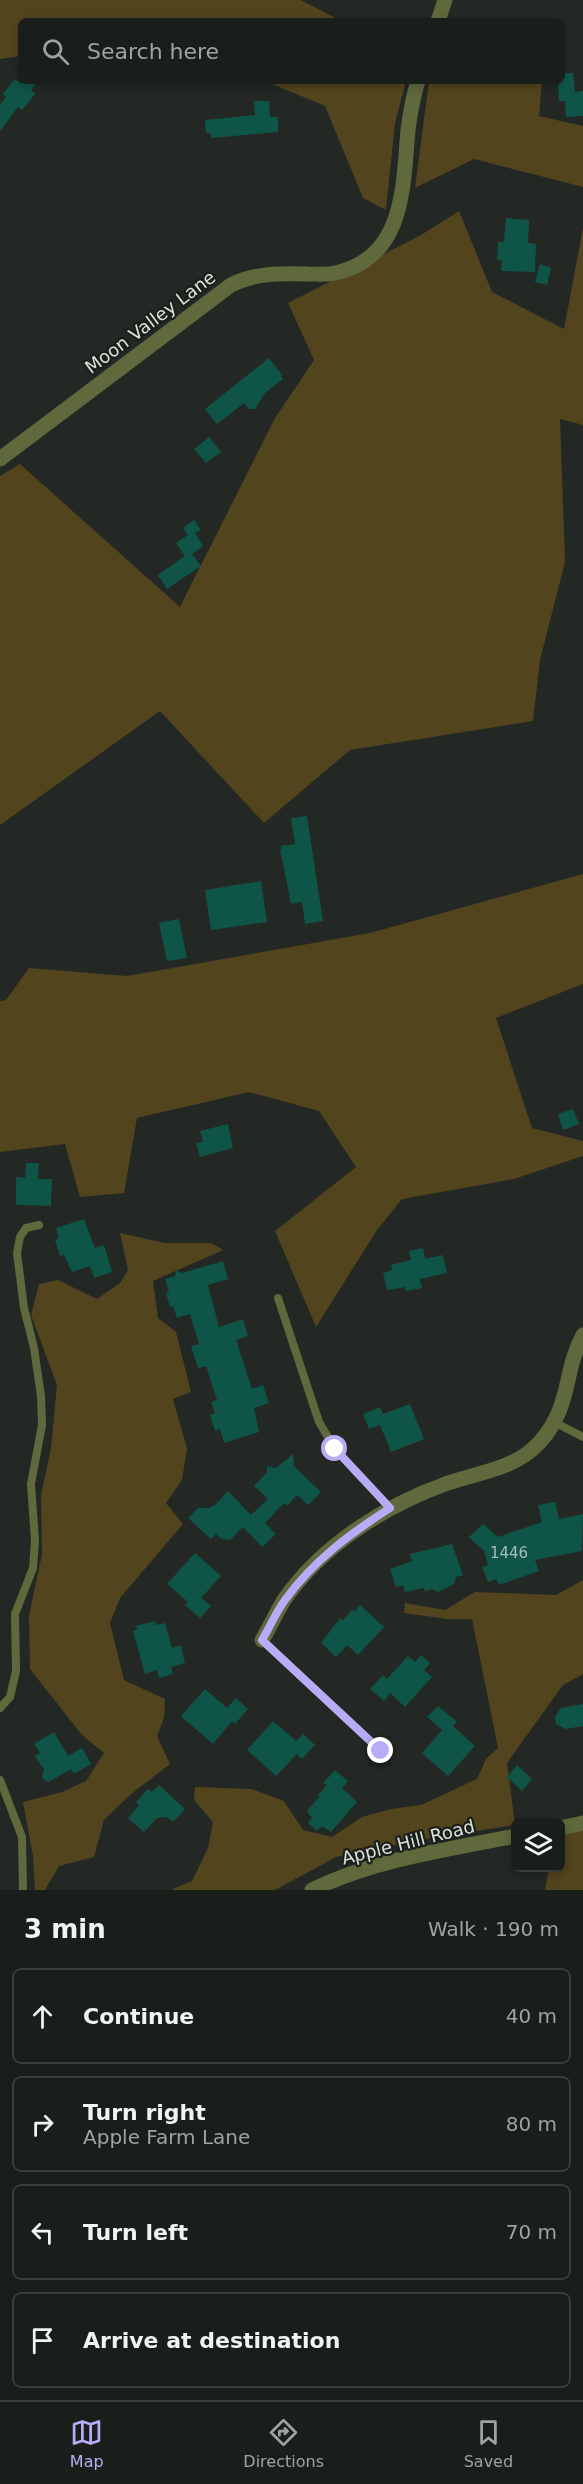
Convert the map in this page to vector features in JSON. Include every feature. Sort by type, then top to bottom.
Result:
[{"type":"street","points":[[439,18],[445,0]]},
{"type":"street","name":"Moon Valley Lane","points":[[0,459],[231,285],[260,276],[336,273],[373,254],[389,234],[403,191],[408,129],[417,84]]},
{"type":"street","points":[[262,1640],[285,1600],[312,1569],[343,1540],[390,1508],[432,1489],[509,1464],[538,1444],[554,1422],[564,1401],[576,1352],[583,1335]]},
{"type":"street","points":[[565,1827],[583,1823]]},
{"type":"street","name":"Apple Hill Road","points":[[312,1890],[341,1878],[417,1856],[511,1837]]},
{"type":"lane","points":[[0,1708],[10,1697],[16,1671],[15,1614],[33,1568],[35,1541],[31,1484],[42,1425],[41,1396],[34,1348],[24,1308],[17,1253],[20,1237],[26,1228],[39,1225]]},
{"type":"lane","points":[[278,1298],[319,1422],[335,1449],[390,1508]]},
{"type":"lane","points":[[554,1422],[583,1437]]},
{"type":"lane","points":[[262,1640],[381,1751]]},
{"type":"lane","points":[[0,1780],[22,1837],[23,1890]]},
{"type":"shaded area","points":[[0,0],[301,0],[335,18],[18,18],[18,56],[0,59]]},
{"type":"shaded area","points":[[272,84],[405,84],[395,123],[386,210],[363,198],[325,106]]},
{"type":"shaded area","points":[[429,84],[542,84],[539,116],[583,126],[583,187],[474,159],[415,188]]},
{"type":"shaded area","points":[[459,211],[492,292],[564,329],[583,228],[583,425],[560,419],[565,562],[540,660],[533,721],[350,750],[264,823],[160,711],[0,825],[0,476],[20,464],[180,607],[275,418],[314,360],[288,303],[421,235]]},
{"type":"shaded area","points":[[583,874],[583,984],[496,1018],[532,1128],[583,1141],[583,1156],[514,1179],[402,1199],[377,1230],[316,1327],[275,1231],[356,1167],[319,1111],[249,1092],[137,1118],[124,1193],[80,1197],[65,1144],[0,1152],[0,1001],[6,1000],[29,968],[127,976],[370,933]]},
{"type":"shaded area","points":[[120,1233],[164,1243],[211,1243],[223,1250],[153,1281],[158,1318],[176,1332],[191,1392],[173,1399],[187,1449],[182,1480],[166,1503],[183,1524],[120,1598],[110,1623],[124,1680],[165,1699],[164,1718],[157,1736],[170,1764],[131,1794],[104,1820],[94,1857],[59,1866],[45,1890],[35,1890],[33,1856],[23,1802],[62,1792],[86,1781],[104,1753],[82,1735],[30,1669],[29,1616],[42,1554],[41,1495],[51,1448],[57,1385],[31,1315],[39,1284],[58,1280],[97,1299],[120,1283],[128,1270]]},
{"type":"shaded area","points":[[583,1580],[583,1674],[563,1685],[507,1763],[514,1818],[511,1818],[511,1826],[424,1839],[336,1857],[275,1890],[171,1890],[192,1881],[208,1848],[213,1822],[194,1800],[195,1787],[251,1789],[284,1801],[303,1830],[332,1837],[362,1817],[391,1809],[421,1805],[477,1779],[486,1759],[498,1748],[472,1619],[447,1619],[404,1613],[405,1603],[445,1610],[475,1592],[556,1595]]},
{"type":"shaded area","points":[[583,1823],[583,1890],[545,1890],[548,1872],[565,1872],[565,1827]]},
{"type":"building","points":[[565,73],[573,73],[575,92],[583,91],[583,116],[566,117],[565,101],[559,101],[558,84],[565,84]]},
{"type":"building","points":[[15,79],[18,84],[36,84],[31,90],[35,94],[22,110],[18,107],[0,131],[0,105],[6,97],[3,94]]},
{"type":"building","points":[[254,101],[269,101],[270,117],[278,117],[278,132],[211,138],[211,133],[206,133],[205,120],[255,115]]},
{"type":"building","points":[[506,218],[529,220],[528,243],[536,244],[535,272],[501,271],[502,260],[497,260],[498,242],[504,242]]},
{"type":"building","points":[[540,264],[551,268],[547,285],[535,282]]},
{"type":"building","points":[[269,358],[283,379],[265,393],[255,409],[249,409],[244,403],[217,424],[205,409]]},
{"type":"building","points":[[209,437],[221,452],[206,463],[194,449]]},
{"type":"building","points":[[194,520],[201,530],[195,533],[203,546],[192,554],[201,566],[167,589],[158,575],[185,556],[176,543],[188,535],[183,528]]},
{"type":"building","points":[[307,816],[323,921],[305,924],[302,902],[291,904],[280,849],[282,849],[281,846],[295,844],[291,818]]},
{"type":"building","points":[[261,881],[267,922],[211,930],[205,890]]},
{"type":"building","points":[[179,919],[187,958],[167,961],[159,923]]},
{"type":"building","points":[[573,1109],[579,1124],[563,1130],[558,1114]]},
{"type":"building","points":[[228,1124],[233,1148],[200,1157],[196,1143],[203,1142],[200,1131]]},
{"type":"building","points":[[26,1163],[39,1163],[38,1179],[52,1179],[51,1206],[16,1205],[16,1177],[25,1178]]},
{"type":"building","points":[[84,1219],[95,1248],[104,1245],[112,1272],[94,1278],[90,1266],[72,1272],[64,1255],[60,1256],[55,1240],[59,1239],[56,1228]]},
{"type":"building","points":[[423,1248],[425,1259],[443,1255],[447,1273],[420,1279],[422,1288],[406,1291],[405,1287],[387,1290],[383,1273],[392,1270],[391,1265],[411,1260],[409,1251]]},
{"type":"building","points":[[223,1261],[228,1279],[208,1285],[219,1327],[243,1319],[248,1336],[236,1340],[252,1389],[263,1385],[269,1403],[254,1408],[259,1432],[224,1443],[220,1429],[215,1431],[210,1415],[215,1413],[211,1402],[217,1400],[206,1366],[198,1368],[191,1346],[199,1344],[190,1314],[177,1318],[173,1306],[170,1307],[165,1279],[175,1276],[176,1270],[182,1273]]},
{"type":"building","points":[[410,1404],[424,1439],[391,1452],[380,1425],[369,1429],[363,1414],[380,1407],[383,1414]]},
{"type":"building","points":[[293,1454],[294,1466],[321,1492],[308,1505],[297,1495],[287,1506],[285,1503],[280,1507],[265,1523],[276,1534],[262,1547],[243,1527],[230,1540],[221,1539],[216,1534],[211,1539],[188,1518],[198,1508],[209,1508],[215,1505],[228,1491],[251,1515],[268,1499],[254,1486],[267,1472],[267,1466],[276,1468]]},
{"type":"building","points":[[555,1502],[559,1519],[583,1514],[582,1551],[535,1560],[539,1571],[499,1585],[496,1579],[488,1582],[482,1567],[488,1565],[484,1551],[469,1537],[483,1524],[498,1537],[542,1522],[538,1505]]},
{"type":"building","points":[[452,1544],[463,1575],[456,1577],[454,1584],[438,1592],[432,1589],[425,1591],[424,1588],[405,1592],[403,1585],[396,1587],[390,1569],[412,1561],[410,1554]]},
{"type":"building","points":[[195,1553],[221,1576],[201,1598],[211,1606],[200,1618],[185,1605],[188,1602],[167,1584]]},
{"type":"building","points":[[360,1605],[384,1627],[358,1655],[347,1645],[336,1657],[321,1643],[340,1618],[343,1620]]},
{"type":"building","points":[[155,1621],[156,1625],[165,1623],[172,1648],[181,1645],[185,1663],[171,1667],[173,1674],[159,1678],[157,1670],[145,1674],[133,1631],[137,1630],[136,1626]]},
{"type":"building","points":[[421,1655],[430,1663],[424,1670],[432,1677],[405,1707],[390,1693],[384,1701],[370,1689],[383,1675],[387,1679],[408,1656],[415,1662]]},
{"type":"building","points":[[205,1689],[227,1708],[236,1698],[248,1709],[235,1724],[232,1721],[213,1744],[181,1716]]},
{"type":"building","points":[[583,1704],[583,1726],[566,1729],[556,1724],[555,1717],[561,1708]]},
{"type":"building","points":[[438,1706],[457,1722],[453,1726],[475,1746],[448,1776],[422,1753],[442,1730],[427,1717]]},
{"type":"building","points":[[273,1721],[296,1741],[303,1734],[315,1745],[302,1759],[297,1754],[276,1776],[247,1750]]},
{"type":"building","points":[[54,1732],[68,1756],[82,1748],[91,1764],[74,1774],[71,1769],[49,1782],[42,1776],[44,1770],[35,1756],[40,1753],[34,1744]]},
{"type":"building","points":[[517,1765],[532,1779],[522,1791],[507,1777]]},
{"type":"building","points":[[335,1770],[348,1781],[342,1788],[357,1802],[331,1832],[322,1826],[317,1831],[308,1823],[312,1818],[307,1811],[327,1785],[323,1783]]},
{"type":"building","points":[[159,1785],[185,1809],[173,1822],[167,1817],[157,1818],[144,1832],[128,1818],[139,1805],[136,1802],[148,1789],[152,1792]]},
{"type":"route","points":[[335,1449],[390,1508],[358,1528],[312,1569],[285,1600],[262,1640],[381,1751]]}]
